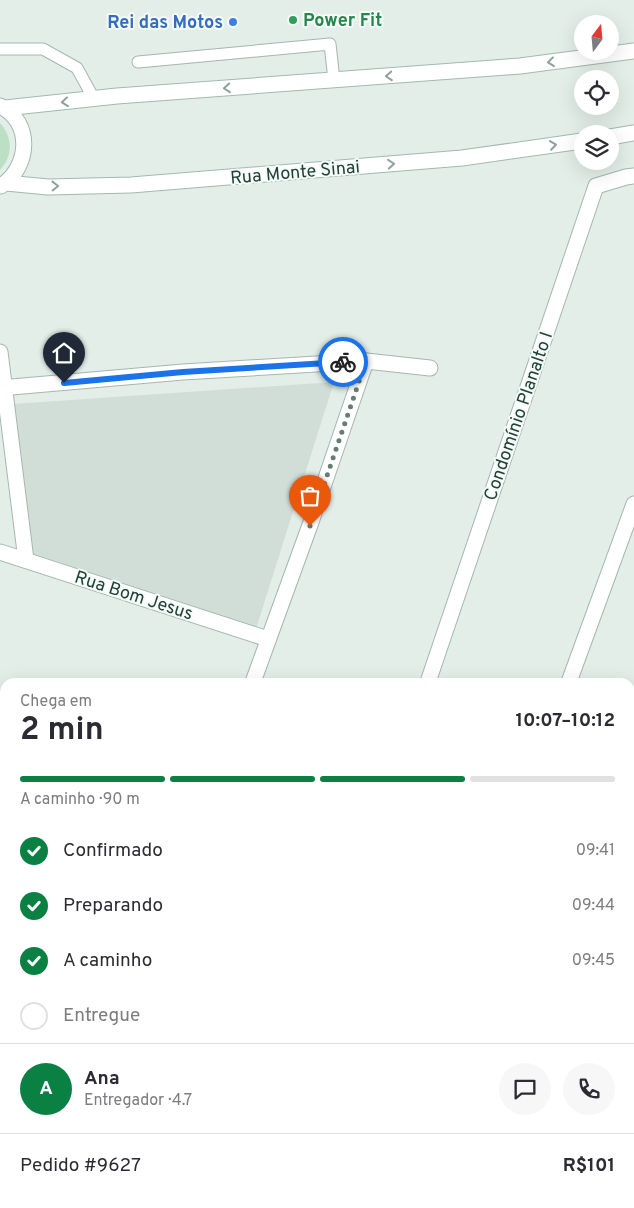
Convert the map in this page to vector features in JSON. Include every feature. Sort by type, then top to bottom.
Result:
[{"type":"street","points":[[2,107],[520,66],[634,51]]},
{"type":"street","points":[[2,107],[14,118],[21,130],[24,144],[23,158],[20,165],[3,185]]},
{"type":"street","points":[[619,136],[634,133]]},
{"type":"street","name":"Rua Monte Sinai","points":[[3,185],[48,187],[131,185],[462,158],[574,142]]},
{"type":"street","name":"Condomínio Planalto I","points":[[429,678],[596,186],[626,176],[634,176]]},
{"type":"street","points":[[0,352],[2,388],[26,560]]},
{"type":"street","points":[[2,388],[183,372],[366,361],[430,368]]},
{"type":"street","points":[[253,678],[310,526],[366,361]]},
{"type":"street","points":[[570,678],[634,504]]},
{"type":"street","name":"Rua Bom Jesus","points":[[0,552],[268,639]]},
{"type":"lane","points":[[138,62],[330,44],[334,80]]},
{"type":"lane","points":[[0,49],[42,49],[78,68],[94,99]]},
{"type":"shaded area","points":[[334,382],[256,629],[32,559],[13,404]]},
{"type":"green space","points":[[0,123],[7,134],[10,146],[7,159],[0,170]]},
{"type":"way so far","points":[[310,526],[366,361],[343,362]]},
{"type":"place","name":"Power Fit","points":[[293,20]]},
{"type":"place","name":"Rei das Motos","points":[[233,22]]},
{"type":"route","points":[[64,383],[183,372],[343,362]]}]
